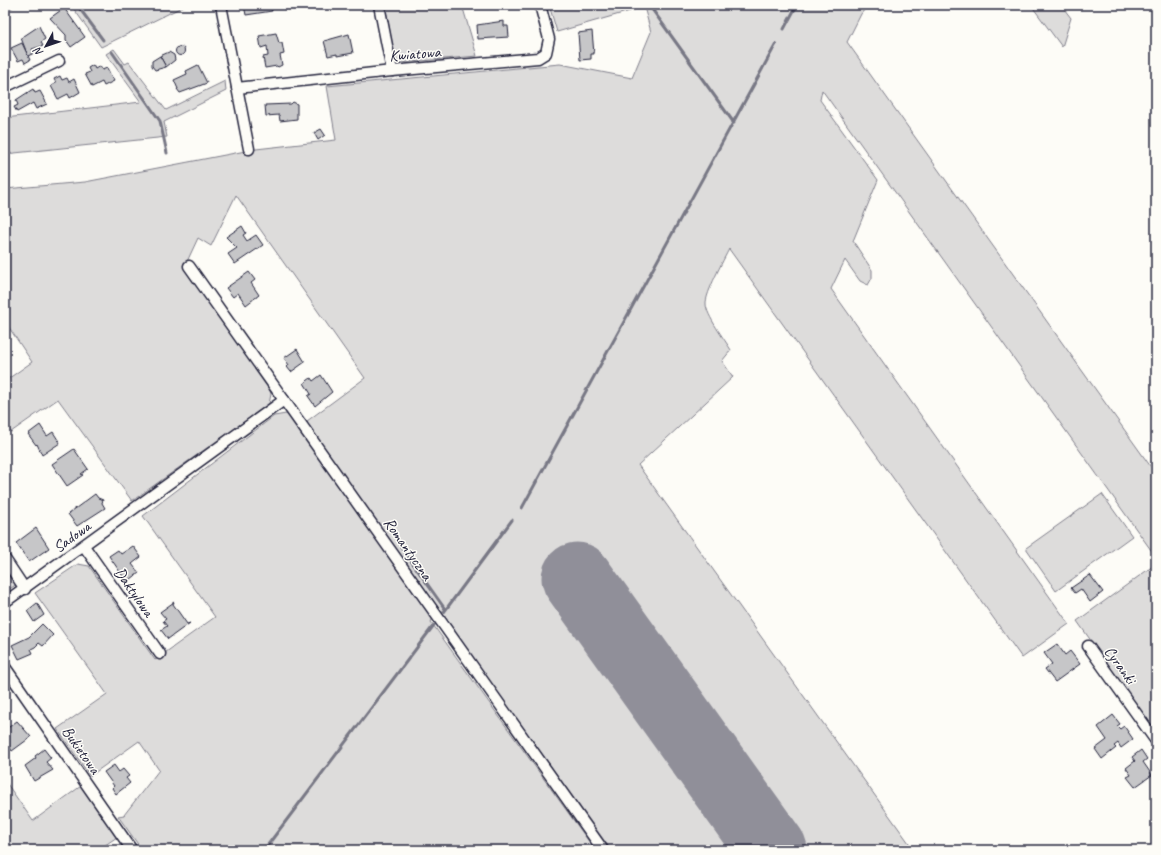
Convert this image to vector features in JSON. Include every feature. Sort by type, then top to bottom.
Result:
[{"type":"street","points":[[221,5],[248,149]]},
{"type":"street","points":[[379,5],[392,71]]},
{"type":"street","name":"Kwiatowa","points":[[236,88],[542,56],[546,53],[549,39],[540,5]]},
{"type":"street","points":[[5,87],[59,61]]},
{"type":"street","name":"Romantyczna","points":[[189,266],[603,850]]},
{"type":"street","name":"Sadowa","points":[[5,602],[136,509],[284,400]]},
{"type":"street","name":"Daktylowa","points":[[84,546],[160,654]]},
{"type":"street","points":[[5,559],[25,588]]},
{"type":"street","name":"Cyranki","points":[[1088,646],[1156,741]]},
{"type":"street","name":"Bukietowa","points":[[5,667],[132,850]]},
{"type":"shaded area","points":[[71,5],[186,5],[101,47]]},
{"type":"shaded area","points":[[385,5],[462,5],[477,56],[400,63],[395,59]]},
{"type":"shaded area","points":[[549,5],[868,5],[861,14],[847,42],[1156,474],[1156,557],[822,90],[820,100],[878,180],[853,241],[872,270],[872,278],[868,285],[860,281],[845,260],[831,289],[1069,624],[1022,658],[729,249],[708,293],[706,304],[712,321],[731,350],[722,361],[733,377],[638,465],[914,850],[611,850],[308,428],[307,421],[365,378],[236,195],[211,246],[198,238],[184,268],[269,388],[271,394],[269,404],[132,501],[58,399],[11,432],[5,424],[5,381],[32,362],[8,326],[5,328],[5,189],[85,182],[256,149],[336,140],[327,86],[560,64],[632,78],[651,32],[644,7],[557,32]]},
{"type":"shaded area","points":[[1031,5],[1061,5],[1071,18],[1062,47]]},
{"type":"shaded area","points":[[114,49],[125,64],[129,62],[166,110],[225,81],[226,91],[164,122],[167,137],[5,154],[5,118],[141,102],[106,54]]},
{"type":"shaded area","points":[[286,414],[293,419],[433,618],[431,622],[595,850],[142,850],[118,816],[124,815],[159,770],[139,741],[90,776],[57,729],[107,694],[35,593],[78,564],[89,566],[155,660],[215,617],[143,516],[274,416]]},
{"type":"shaded area","points":[[1102,494],[1132,536],[1056,591],[1026,548]]},
{"type":"shaded area","points":[[5,566],[17,584],[5,592]]},
{"type":"shaded area","points":[[1153,566],[1156,570],[1156,732],[1077,621]]},
{"type":"shaded area","points":[[5,781],[33,821],[81,786],[117,837],[98,850],[5,850]]},
{"type":"building","points":[[5,5],[16,5],[5,11]]},
{"type":"building","points":[[244,5],[271,5],[272,11],[246,15]]},
{"type":"building","points":[[64,8],[85,37],[71,47],[66,40],[66,35],[50,18]]},
{"type":"building","points":[[504,21],[504,26],[508,26],[509,37],[478,39],[477,25]]},
{"type":"building","points":[[39,26],[45,39],[41,42],[43,46],[32,49],[34,53],[28,56],[21,38]]},
{"type":"building","points":[[592,31],[594,54],[591,54],[591,59],[580,60],[578,33]]},
{"type":"building","points":[[276,33],[279,43],[282,43],[284,54],[280,55],[282,65],[278,67],[265,68],[263,57],[268,56],[267,46],[261,48],[259,36]]},
{"type":"building","points":[[349,34],[353,53],[328,56],[324,41]]},
{"type":"building","points":[[22,43],[30,60],[25,63],[23,59],[18,61],[11,48]]},
{"type":"building","points":[[180,46],[185,51],[180,56],[175,51]]},
{"type":"building","points":[[169,52],[174,55],[175,60],[166,67],[160,56]]},
{"type":"building","points":[[160,56],[166,67],[155,70],[152,66],[152,61]]},
{"type":"building","points":[[93,65],[95,69],[100,66],[102,70],[107,68],[114,81],[104,86],[102,82],[92,87],[85,74],[90,72],[88,68]]},
{"type":"building","points":[[198,65],[207,83],[180,93],[174,80],[187,74],[186,71]]},
{"type":"building","points":[[60,76],[62,80],[67,78],[69,82],[74,79],[80,92],[70,98],[68,94],[58,99],[51,86],[56,83],[54,79]]},
{"type":"building","points":[[33,89],[35,93],[40,91],[47,104],[36,109],[33,103],[17,112],[14,107],[18,105],[16,100]]},
{"type":"building","points":[[293,102],[297,104],[297,119],[280,121],[279,115],[266,116],[265,105],[291,104]]},
{"type":"building","points":[[321,129],[325,135],[318,140],[314,133]]},
{"type":"building","points":[[242,226],[246,233],[243,235],[247,241],[256,235],[263,245],[235,264],[228,254],[237,248],[226,237]]},
{"type":"building","points":[[249,272],[255,280],[251,283],[259,295],[246,305],[238,293],[233,297],[226,288]]},
{"type":"building","points":[[297,349],[305,362],[291,372],[287,367],[289,365],[284,358]]},
{"type":"building","points":[[321,375],[332,392],[315,406],[308,396],[311,394],[304,383],[311,378],[313,381]]},
{"type":"building","points":[[40,425],[47,436],[53,432],[60,443],[42,455],[37,444],[36,445],[28,434]]},
{"type":"building","points":[[74,449],[88,469],[81,474],[83,475],[67,486],[52,464]]},
{"type":"building","points":[[95,494],[98,498],[103,500],[102,503],[105,508],[77,526],[68,514]]},
{"type":"building","points":[[36,528],[49,548],[29,562],[16,543]]},
{"type":"building","points":[[133,546],[141,557],[132,564],[139,573],[127,582],[109,556],[118,550],[121,554]]},
{"type":"building","points":[[1090,575],[1103,592],[1090,602],[1081,589],[1075,593],[1071,588]]},
{"type":"building","points":[[174,602],[173,604],[187,624],[190,623],[168,639],[161,630],[167,626],[163,621],[166,619],[160,612]]},
{"type":"building","points":[[37,603],[44,615],[34,622],[27,611]]},
{"type":"building","points":[[42,624],[53,635],[43,646],[39,643],[31,649],[33,653],[19,659],[12,645],[29,637]]},
{"type":"building","points":[[1057,644],[1065,655],[1070,651],[1080,664],[1055,682],[1045,669],[1052,664],[1044,653]]},
{"type":"building","points":[[1113,715],[1120,724],[1117,726],[1120,729],[1124,726],[1133,739],[1121,748],[1118,743],[1114,746],[1116,748],[1102,759],[1095,749],[1107,740],[1098,727]]},
{"type":"building","points":[[17,721],[31,737],[12,751],[6,742],[8,741],[5,737],[5,730]]},
{"type":"building","points":[[44,749],[51,758],[46,762],[53,770],[34,781],[25,766],[36,758],[35,756]]},
{"type":"building","points":[[1141,750],[1147,759],[1143,762],[1152,775],[1135,787],[1127,777],[1131,775],[1126,768],[1135,761],[1132,757]]},
{"type":"building","points":[[114,765],[119,772],[123,769],[129,776],[126,778],[130,783],[116,794],[112,788],[114,786],[104,772]]},
{"type":"waterway","points":[[77,5],[103,40]]},
{"type":"waterway","points":[[649,5],[734,123]]},
{"type":"waterway","points":[[784,29],[797,5]]},
{"type":"waterway","points":[[522,508],[776,44]]},
{"type":"waterway","points":[[112,52],[160,121],[167,153]]},
{"type":"waterway","points":[[444,612],[512,520]]},
{"type":"waterway","points":[[401,547],[445,609]]},
{"type":"waterway","points":[[264,850],[434,625]]},
{"type":"runway","points":[[577,578],[772,850]]}]
